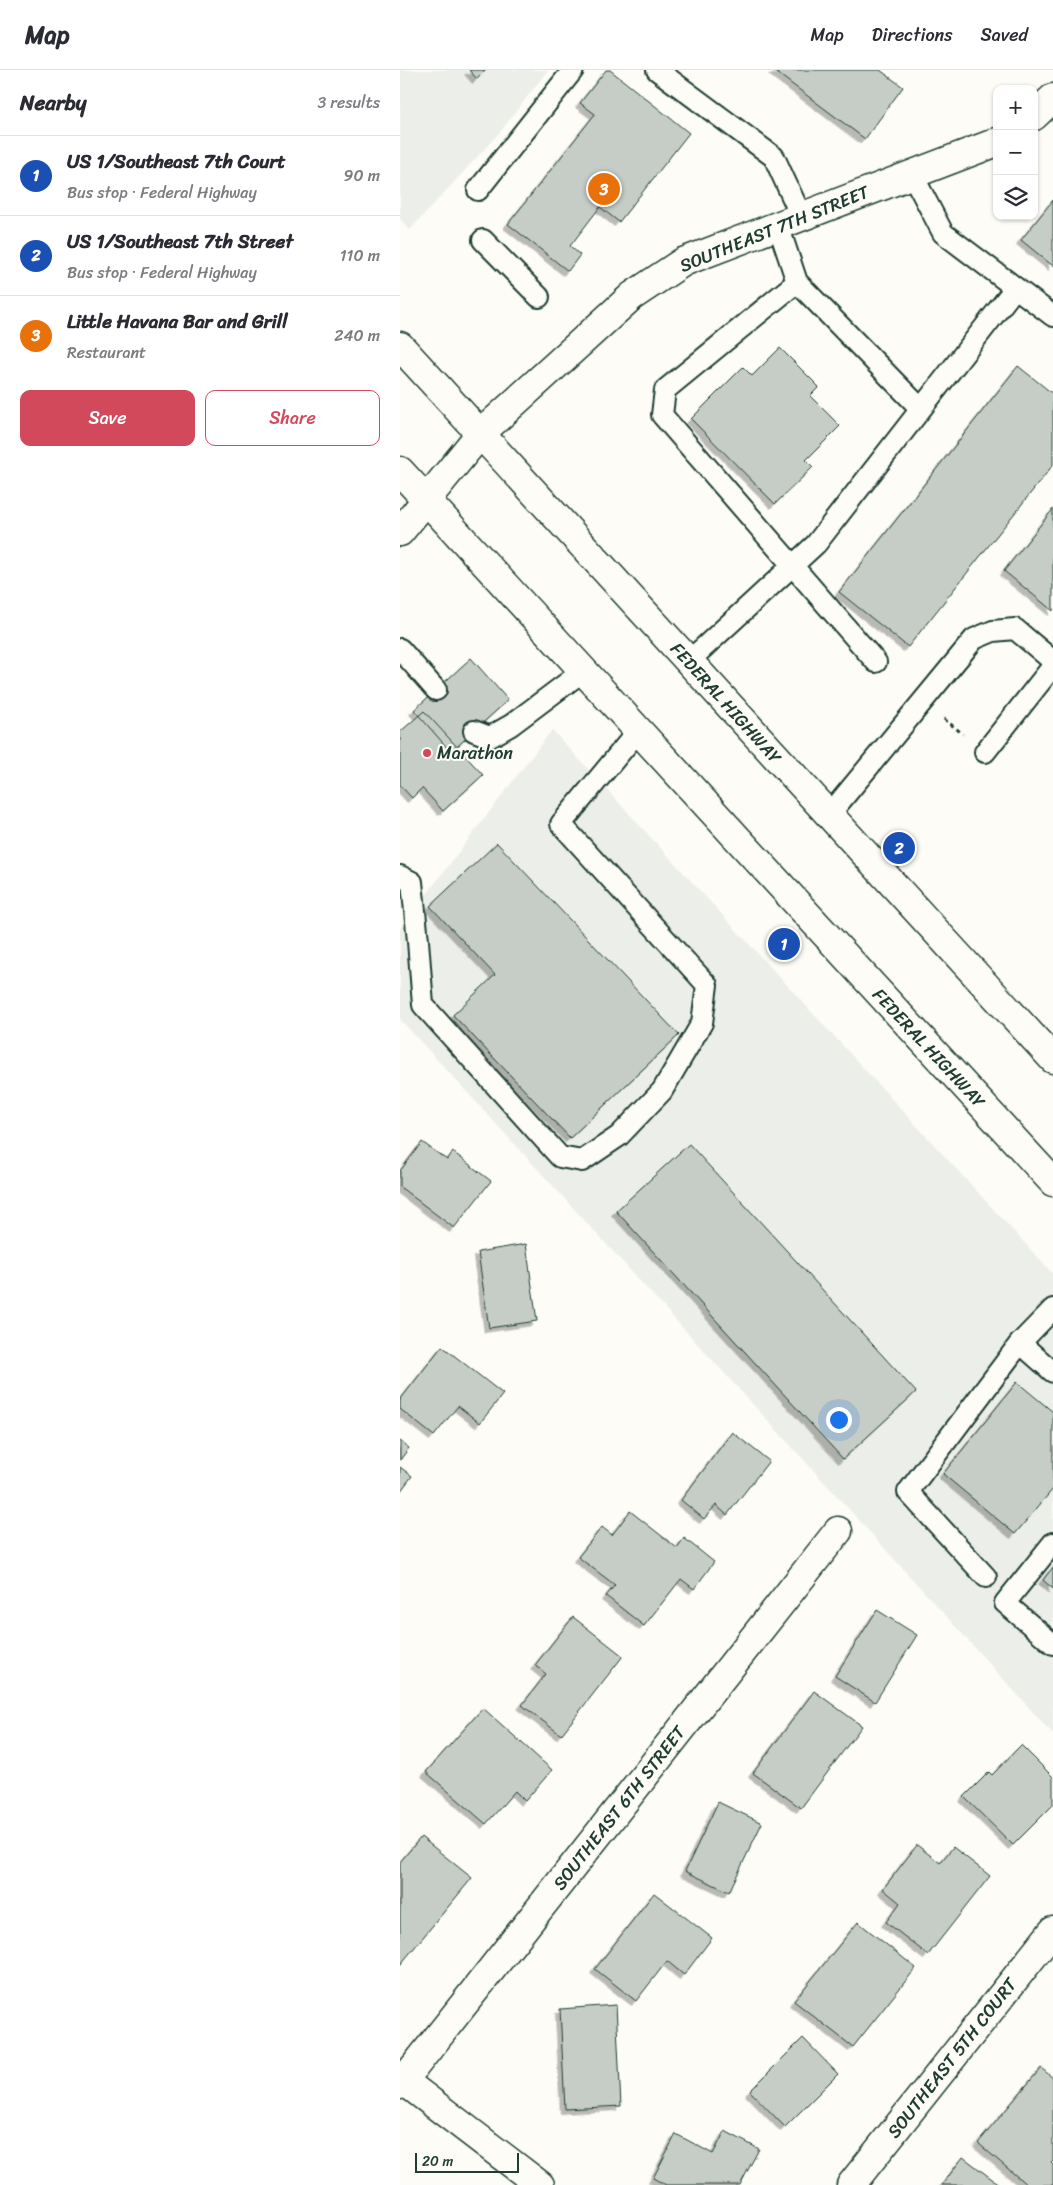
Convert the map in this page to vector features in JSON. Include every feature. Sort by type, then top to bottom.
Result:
[{"type":"main road","points":[[1038,112],[1053,98]]},
{"type":"main road","name":"SOUTHEAST 7TH STREET","points":[[400,532],[425,499],[480,434],[632,296],[683,262],[993,144]]},
{"type":"main road","name":"FEDERAL HIGHWAY","points":[[400,346],[1053,1059]]},
{"type":"main road","name":"FEDERAL HIGHWAY","points":[[400,472],[1053,1182]]},
{"type":"main road","name":"SOUTHEAST 6TH STREET","points":[[401,2081],[838,1531]]},
{"type":"main road","name":"SOUTHEAST 5TH COURT","points":[[851,2185],[1053,1931]]},
{"type":"main road","points":[[401,2081],[540,2185]]},
{"type":"lane","points":[[478,190],[573,70]]},
{"type":"lane","points":[[657,70],[774,157],[789,221],[797,282],[921,409]]},
{"type":"lane","points":[[912,174],[943,233],[1053,316]]},
{"type":"lane","points":[[483,240],[539,297]]},
{"type":"lane","points":[[797,282],[665,390],[662,415],[876,662]]},
{"type":"lane","points":[[688,661],[816,544],[1015,288]]},
{"type":"lane","points":[[829,815],[974,640],[994,632],[1015,629],[1053,662]]},
{"type":"lane","points":[[400,649],[436,690]]},
{"type":"lane","points":[[985,752],[1053,666]]},
{"type":"lane","points":[[474,731],[490,737],[511,725],[583,670]]},
{"type":"lane","points":[[400,876],[412,882],[423,1005],[560,1157],[582,1162],[619,1136],[662,1091],[702,1023],[707,984],[561,824],[638,731]]},
{"type":"lane","points":[[986,1576],[908,1492],[1020,1343],[1053,1309]]},
{"type":"lane","points":[[1020,1343],[1053,1372]]},
{"type":"lane","points":[[1053,1543],[1005,1603],[1053,1644]]},
{"type":"shaded area","points":[[400,70],[548,70],[500,132],[410,230],[400,219]]},
{"type":"shaded area","points":[[552,730],[1053,1274],[1053,1734],[400,1019],[400,929]]},
{"type":"building","points":[[469,70],[486,70],[477,79]]},
{"type":"building","points":[[606,70],[610,70],[689,133],[619,222],[600,207],[570,246],[580,255],[568,271],[508,224],[595,114],[580,103]]},
{"type":"building","points":[[773,70],[880,70],[903,87],[865,139]]},
{"type":"building","points":[[1053,200],[1053,266],[1021,240]]},
{"type":"building","points":[[780,348],[819,387],[810,396],[840,426],[806,460],[813,467],[775,504],[691,419],[743,367],[752,376]]},
{"type":"building","points":[[1018,366],[1053,394],[1053,465],[908,647],[839,592]]},
{"type":"building","points":[[1053,509],[1053,611],[1004,571]]},
{"type":"building","points":[[471,658],[508,700],[451,752],[414,710]]},
{"type":"building","points":[[424,711],[483,775],[443,811],[422,788],[412,798],[400,785],[400,732]]},
{"type":"building","points":[[497,843],[679,1035],[570,1138],[453,1015],[495,975],[430,906]]},
{"type":"building","points":[[422,1142],[447,1160],[453,1152],[491,1181],[454,1228],[400,1187],[400,1171]]},
{"type":"building","points":[[689,1144],[916,1392],[843,1459],[616,1211]]},
{"type":"building","points":[[526,1244],[537,1321],[489,1328],[478,1252]]},
{"type":"building","points":[[442,1346],[503,1394],[480,1423],[458,1406],[434,1436],[400,1409],[400,1400]]},
{"type":"building","points":[[1017,1382],[1053,1412],[1053,1489],[1015,1534],[943,1474]]},
{"type":"building","points":[[732,1432],[769,1461],[727,1515],[716,1505],[704,1519],[681,1500]]},
{"type":"building","points":[[400,1441],[409,1448],[400,1460]]},
{"type":"building","points":[[400,1467],[412,1476],[400,1492]]},
{"type":"building","points":[[630,1511],[677,1548],[684,1538],[714,1562],[694,1589],[681,1579],[644,1626],[606,1596],[615,1585],[578,1557],[602,1527],[612,1535]]},
{"type":"building","points":[[1053,1567],[1053,1589],[1043,1580]]},
{"type":"building","points":[[877,1610],[917,1635],[875,1702],[835,1676]]},
{"type":"building","points":[[573,1617],[623,1656],[561,1735],[522,1705],[546,1674],[535,1665]]},
{"type":"building","points":[[814,1691],[862,1726],[801,1808],[753,1773]]},
{"type":"building","points":[[483,1708],[552,1770],[525,1801],[515,1791],[486,1824],[426,1772]]},
{"type":"building","points":[[1021,1745],[1053,1777],[1053,1805],[1013,1845],[964,1797],[989,1772],[992,1775]]},
{"type":"building","points":[[718,1802],[762,1823],[729,1892],[685,1871]]},
{"type":"building","points":[[421,1837],[472,1878],[400,1965],[400,1862]]},
{"type":"building","points":[[917,1845],[940,1863],[953,1847],[990,1876],[928,1955],[886,1922],[900,1903],[883,1889]]},
{"type":"building","points":[[654,1893],[712,1938],[684,1975],[667,1961],[636,2001],[595,1969]]},
{"type":"building","points":[[858,1922],[916,1968],[853,2047],[794,2001]]},
{"type":"building","points":[[616,2005],[621,2106],[565,2109],[560,2009]]},
{"type":"building","points":[[803,2038],[838,2074],[785,2127],[750,2091]]},
{"type":"building","points":[[1041,2068],[1053,2078],[1053,2161],[1051,2163],[1053,2165],[1053,2185],[1027,2185],[978,2143]]},
{"type":"building","points":[[725,2131],[759,2149],[740,2185],[666,2185],[653,2178],[676,2134],[713,2154]]},
{"type":"building","points":[[963,2157],[1000,2185],[942,2185]]},
{"type":"place","name":"Little Havana Bar and Grill","points":[[604,189]]},
{"type":"place","name":"Marathon","points":[[427,753]]},
{"type":"place","name":"US 1/Southeast 7th Street","points":[[899,848]]},
{"type":"place","name":"US 1/Southeast 7th Court","points":[[784,944]]}]
